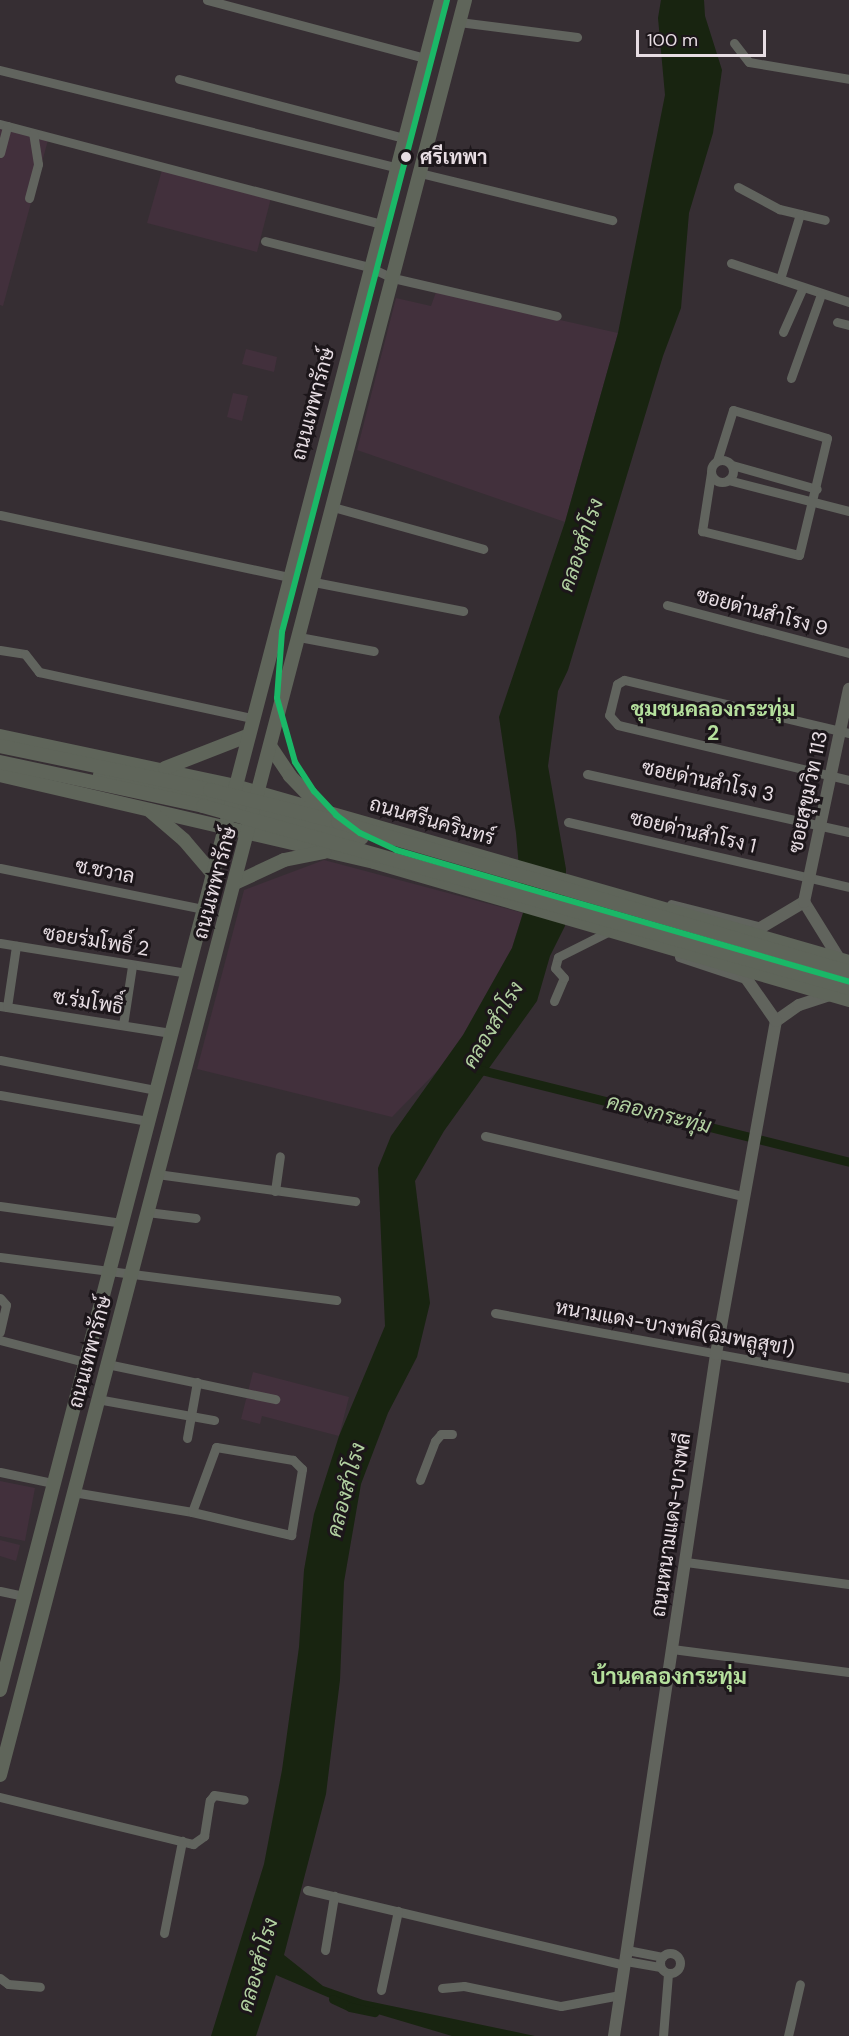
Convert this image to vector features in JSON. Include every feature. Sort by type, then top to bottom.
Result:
[{"type":"main road","name":"ถนนเทพารักษ์","points":[[0,1690],[380,224],[441,0]]},
{"type":"main road","name":"ถนนเทพารักษ์","points":[[0,1775],[465,0]]},
{"type":"main road","name":"ซอยสุขุมวิท 113","points":[[804,902],[831,775],[845,732],[849,689]]},
{"type":"main road","name":"ถนนศรีนครินทร์","points":[[0,736],[163,768],[235,786],[701,919],[757,930],[844,961]]},
{"type":"main road","points":[[163,768],[247,736]]},
{"type":"main road","name":"ถนนศรีนครินทร์","points":[[0,746],[210,790],[338,822],[849,972]]},
{"type":"main road","points":[[270,746],[306,795],[325,810]]},
{"type":"main road","points":[[81,792],[92,788],[100,775],[98,761],[88,753]]},
{"type":"main road","points":[[0,762],[203,806],[849,988]]},
{"type":"main road","points":[[0,775],[225,825],[374,862],[696,956],[746,976],[849,1000]]},
{"type":"main road","points":[[100,775],[230,804],[362,838]]},
{"type":"main road","points":[[142,806],[184,840],[213,874]]},
{"type":"main road","points":[[374,862],[362,854],[362,838],[368,829],[384,828]]},
{"type":"main road","points":[[235,883],[284,860],[332,851]]},
{"type":"main road","points":[[757,930],[804,902],[844,961]]},
{"type":"main road","points":[[746,976],[776,1021],[799,1005],[830,995]]},
{"type":"main road","name":"ถนนหนามแดง-บางพลี","points":[[615,2035],[716,1354],[776,1021]]},
{"type":"street","points":[[207,0],[425,58]]},
{"type":"street","points":[[459,22],[577,37]]},
{"type":"street","points":[[734,43],[749,62],[849,79]]},
{"type":"street","points":[[0,70],[396,167]]},
{"type":"street","points":[[179,79],[404,138]]},
{"type":"street","points":[[0,153],[4,125],[380,224]]},
{"type":"street","points":[[29,198],[39,160],[33,133]]},
{"type":"street","points":[[420,173],[612,220]]},
{"type":"street","points":[[738,186],[779,209],[825,220]]},
{"type":"street","points":[[780,279],[800,214]]},
{"type":"street","points":[[265,241],[369,267],[393,278],[557,316]]},
{"type":"street","points":[[731,263],[849,302]]},
{"type":"street","points":[[783,332],[803,287]]},
{"type":"street","points":[[791,378],[821,294]]},
{"type":"street","points":[[837,322],[849,325]]},
{"type":"street","points":[[733,410],[761,416],[827,438],[814,503],[799,555],[707,533],[701,526],[711,473],[733,410]]},
{"type":"street","points":[[717,461],[724,459],[732,465],[817,489]]},
{"type":"street","points":[[728,480],[733,473],[732,465]]},
{"type":"street","points":[[711,473],[719,481],[728,480],[849,512]]},
{"type":"street","points":[[333,507],[483,549]]},
{"type":"street","points":[[0,515],[288,577]]},
{"type":"street","points":[[314,582],[463,611]]},
{"type":"street","name":"ซอยด่านสำโรง 9","points":[[667,606],[849,653]]},
{"type":"street","points":[[299,638],[374,651]]},
{"type":"street","points":[[0,650],[25,654],[39,672],[252,718]]},
{"type":"street","points":[[845,732],[624,680],[616,684],[609,715],[618,725],[849,780]]},
{"type":"street","name":"ซอยด่านสำโรง 3","points":[[587,774],[849,832]]},
{"type":"street","name":"ซอยด่านสำโรง 1","points":[[568,822],[810,876],[849,887]]},
{"type":"street","name":"ซ.ชวาล","points":[[0,868],[204,909]]},
{"type":"street","points":[[608,888],[757,930]]},
{"type":"street","points":[[554,1001],[564,978],[555,968],[558,957],[603,932],[746,976]]},
{"type":"street","name":"ซอยร่มโพธิ์ 2","points":[[0,944],[187,973]]},
{"type":"street","points":[[4,1007],[16,946]]},
{"type":"street","points":[[123,1025],[132,966]]},
{"type":"street","name":"ซ.ร่มโพธิ์","points":[[4,1007],[171,1033]]},
{"type":"street","points":[[0,1060],[156,1090]]},
{"type":"street","points":[[0,1095],[148,1121]]},
{"type":"street","points":[[485,1136],[743,1196]]},
{"type":"street","points":[[275,1191],[280,1156]]},
{"type":"street","points":[[158,1174],[355,1201]]},
{"type":"street","points":[[0,1206],[122,1223]]},
{"type":"street","points":[[147,1212],[196,1218]]},
{"type":"street","points":[[0,1257],[130,1276],[336,1300]]},
{"type":"street","points":[[0,1298],[6,1305],[0,1332]]},
{"type":"street","name":"หนามแดง-บางพลี(ฉิมพลูสุข1)","points":[[495,1312],[849,1378]]},
{"type":"street","points":[[0,1340],[85,1362]]},
{"type":"street","points":[[107,1364],[275,1399]]},
{"type":"street","points":[[187,1438],[197,1382]]},
{"type":"street","points":[[97,1399],[214,1420]]},
{"type":"street","points":[[420,1480],[435,1441],[441,1434],[452,1434]]},
{"type":"street","points":[[73,1492],[192,1512],[291,1534],[302,1479],[300,1465],[294,1460],[213,1448],[192,1512]]},
{"type":"street","points":[[0,1472],[52,1483]]},
{"type":"street","points":[[686,1562],[849,1584]]},
{"type":"street","points":[[0,1591],[24,1596]]},
{"type":"street","points":[[672,1649],[849,1672]]},
{"type":"street","points":[[0,1797],[182,1842],[200,1842],[210,1800],[214,1795],[244,1800]]},
{"type":"street","points":[[164,1933],[182,1842]]},
{"type":"street","points":[[307,1890],[626,1958],[661,1962],[674,1953],[681,1961],[678,1971],[668,1974]]},
{"type":"street","points":[[325,1950],[334,1896]]},
{"type":"street","points":[[381,1989],[398,1911]]},
{"type":"street","points":[[661,1962],[668,1974],[663,2036]]},
{"type":"street","points":[[0,1978],[8,1984],[40,1987]]},
{"type":"street","points":[[788,2036],[800,1984]]},
{"type":"street","points":[[442,1988],[464,1986],[554,2006],[620,1995]]},
{"type":"shaded area","points":[[0,128],[48,140],[3,306],[0,305]]},
{"type":"shaded area","points":[[162,170],[271,198],[257,252],[147,223]]},
{"type":"shaded area","points":[[436,292],[618,333],[565,522],[357,450],[396,298],[431,306]]},
{"type":"shaded area","points":[[246,349],[277,357],[274,372],[242,364]]},
{"type":"shaded area","points":[[233,393],[248,396],[242,421],[227,417]]},
{"type":"shaded area","points":[[324,860],[523,913],[512,948],[463,1035],[440,1068],[392,1117],[197,1069],[244,890]]},
{"type":"shaded area","points":[[253,1372],[349,1397],[339,1436],[262,1416],[260,1424],[241,1419]]},
{"type":"shaded area","points":[[0,1481],[35,1488],[25,1541],[0,1536]]},
{"type":"shaded area","points":[[0,1540],[20,1545],[16,1561],[0,1556]]},
{"type":"water","name":"คลองสำโรง","points":[[661,0],[704,0],[705,16],[722,70],[713,133],[689,213],[681,308],[663,356],[568,670],[558,691],[548,766],[566,869],[565,926],[550,956],[537,1001],[444,1131],[415,1181],[430,1303],[417,1357],[388,1413],[361,1484],[344,1582],[340,1680],[326,1794],[284,1955],[323,1986],[363,2000],[535,2036],[452,2036],[344,2004],[276,1975],[256,2036],[211,2036],[264,1864],[282,1770],[299,1647],[304,1570],[314,1514],[339,1436],[385,1326],[378,1168],[391,1136],[463,1035],[512,948],[523,913],[516,833],[499,717],[565,522],[618,333],[665,95],[658,18]]},
{"type":"waterway","name":"คลองกระทุ่ม","points":[[477,1069],[849,1162]]},
{"type":"waterway","points":[[333,1999],[350,2007],[374,2012]]},
{"type":"transit line","points":[[447,0],[282,632],[277,698],[295,762],[314,791],[336,815],[360,833],[396,850],[849,982]]},
{"type":"place","name":"ศรีเทพา","points":[[406,157]]},
{"type":"district","name":"ชุมชนคลองกระทุ่ม 2","points":[[713,721]]},
{"type":"district","name":"บ้านคลองกระทุ่ม","points":[[669,1677]]}]
